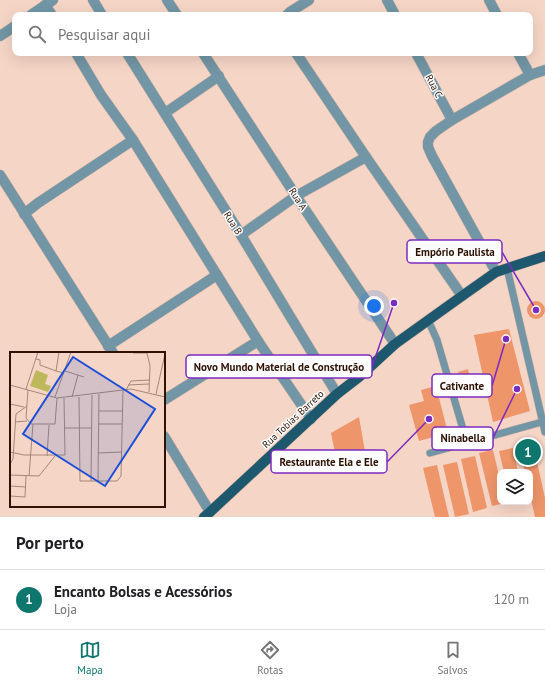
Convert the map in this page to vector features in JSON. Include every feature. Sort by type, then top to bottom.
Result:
[{"type":"main road","name":"Rua Tobias Barreto","points":[[207,515],[337,394],[359,377],[396,344],[496,272],[545,256]]},
{"type":"street","points":[[93,0],[100,12]]},
{"type":"street","points":[[167,0],[175,12]]},
{"type":"street","points":[[290,12],[309,0]]},
{"type":"street","points":[[387,0],[393,12]]},
{"type":"street","points":[[489,0],[495,12]]},
{"type":"street","points":[[36,12],[49,3]]},
{"type":"street","points":[[0,36],[12,28]]},
{"type":"street","points":[[78,56],[101,95],[132,140],[258,341],[311,419]]},
{"type":"street","name":"Rua B","points":[[129,56],[241,235],[337,394]]},
{"type":"street","name":"Rua A","points":[[205,56],[296,196],[396,344]]},
{"type":"street","points":[[298,56],[462,296]]},
{"type":"street","name":"Rua C","points":[[418,56],[452,120]]},
{"type":"street","points":[[520,56],[530,75]]},
{"type":"street","points":[[496,272],[432,156],[428,147],[428,142],[430,137],[436,131],[452,120],[530,75],[545,70]]},
{"type":"street","points":[[165,113],[219,76]]},
{"type":"street","points":[[24,214],[132,140]]},
{"type":"street","points":[[241,235],[296,196],[366,157]]},
{"type":"street","points":[[0,175],[110,349],[217,275]]},
{"type":"street","points":[[165,399],[258,341]]},
{"type":"street","points":[[165,438],[207,515]]},
{"type":"lane","points":[[507,268],[542,410],[542,422],[545,432]]},
{"type":"lane","points":[[428,320],[436,340],[467,443]]},
{"type":"lane","points":[[430,453],[542,422]]},
{"type":"building","points":[[536,301],[542,304],[545,310],[542,316],[536,319],[530,316],[527,310],[530,304]]},
{"type":"building","points":[[509,329],[530,411],[493,422],[474,335]]},
{"type":"building","points":[[468,369],[473,393],[463,395],[458,372]]},
{"type":"building","points":[[436,386],[448,433],[419,441],[409,405],[424,401],[421,390]]},
{"type":"building","points":[[359,417],[367,463],[338,468],[331,433]]},
{"type":"building","points":[[533,444],[545,498],[545,517],[535,517],[532,505],[533,469],[524,469],[519,447]]},
{"type":"building","points":[[513,448],[517,469],[503,469],[499,451]]},
{"type":"building","points":[[493,450],[497,469],[497,505],[492,506],[479,453]]},
{"type":"building","points":[[475,456],[487,508],[473,512],[461,459]]},
{"type":"building","points":[[457,462],[469,514],[455,517],[443,465]]},
{"type":"building","points":[[437,465],[449,517],[435,517],[423,468]]},
{"type":"place","name":"Novo Mundo Material de Construção","points":[[394,303]]},
{"type":"place","name":"Empório Paulista","points":[[536,310]]},
{"type":"place","name":"Cativante","points":[[506,339]]},
{"type":"place","name":"Ninabella","points":[[517,389]]},
{"type":"place","name":"Restaurante Ela e Ele","points":[[429,419]]},
{"type":"place","name":"Encanto Bolsas e Acessórios","points":[[528,452]]}]
